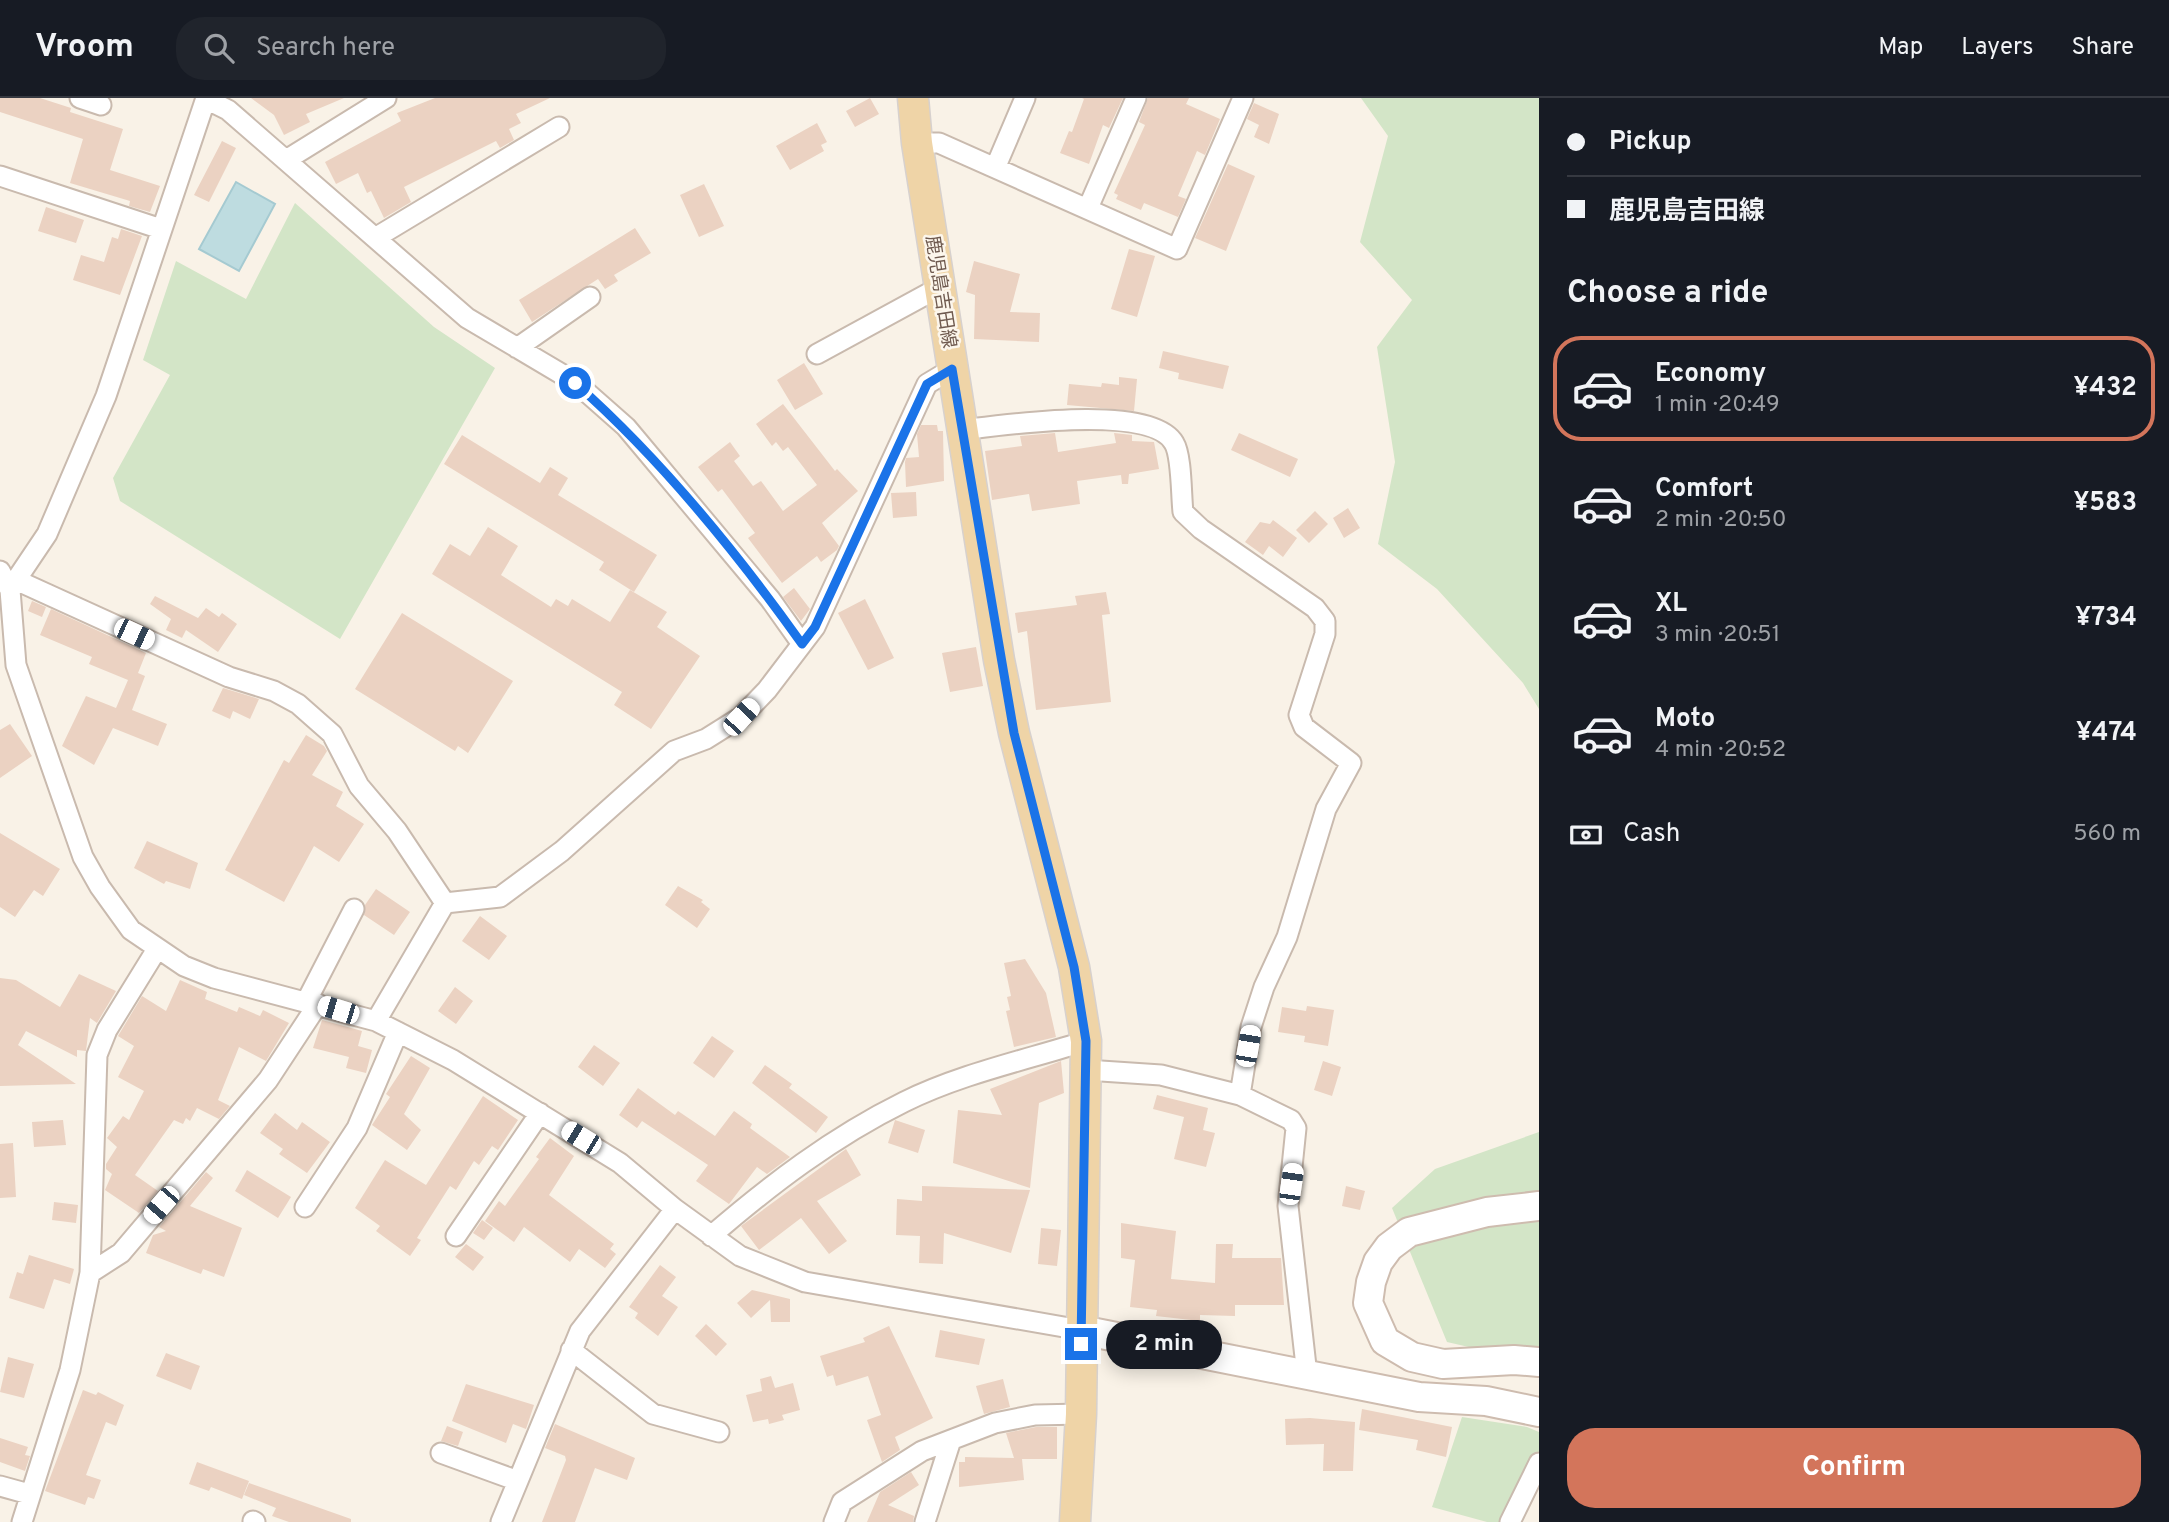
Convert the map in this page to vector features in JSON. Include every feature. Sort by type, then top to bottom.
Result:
[{"type":"main road","name":"鹿児島吉田線","points":[[914,98],[917,143],[961,430],[1014,733],[1074,967],[1086,1055],[1081,1414],[1075,1522]]},
{"type":"street","points":[[80,98],[101,105]]},
{"type":"street","points":[[286,160],[386,98]]},
{"type":"street","points":[[996,166],[1025,98]]},
{"type":"street","points":[[1088,208],[1136,98]]},
{"type":"street","points":[[917,143],[939,142],[1177,249],[1243,98]]},
{"type":"street","points":[[802,644],[761,589],[626,427],[575,383],[467,318],[228,110],[206,99],[106,396],[84,450],[47,534],[9,580],[16,665],[83,857],[100,887],[131,930],[184,966],[214,978],[376,1021],[453,1060],[620,1163],[711,1236],[766,1268],[805,1282],[1081,1330],[1419,1397],[1486,1401],[1539,1412]]},
{"type":"street","points":[[375,238],[559,127]]},
{"type":"street","points":[[0,176],[162,229]]},
{"type":"street","points":[[817,354],[940,287]]},
{"type":"street","points":[[517,348],[590,297]]},
{"type":"street","points":[[446,903],[500,897],[562,851],[674,751],[706,739],[741,717],[815,627],[927,384],[952,369]]},
{"type":"street","points":[[961,430],[1044,421],[1127,421],[1149,424],[1166,433],[1176,445],[1183,512],[1201,529],[1315,608],[1325,621],[1323,641],[1299,715],[1304,727],[1351,763],[1326,809],[1287,937],[1264,987],[1251,1027],[1240,1095]]},
{"type":"street","points":[[9,580],[229,677],[274,691],[298,704],[332,734],[359,786],[397,831],[446,903]]},
{"type":"street","points":[[376,1021],[446,903]]},
{"type":"street","points":[[90,1273],[121,1253],[268,1080],[312,1003],[354,909]]},
{"type":"street","points":[[22,1522],[70,1370],[90,1273],[97,1055],[107,1030],[157,949]]},
{"type":"street","points":[[305,1207],[357,1128],[398,1032]]},
{"type":"street","points":[[711,1236],[764,1190],[855,1129],[905,1101],[1086,1055],[1240,1095],[1291,1120],[1296,1128],[1288,1206],[1307,1375]]},
{"type":"street","points":[[456,1236],[540,1113]]},
{"type":"street","points":[[1539,1206],[1487,1212],[1409,1232],[1389,1247],[1378,1262],[1368,1303],[1385,1341],[1412,1357],[1443,1364],[1514,1360],[1539,1362]]},
{"type":"street","points":[[501,1522],[580,1331],[675,1209]]},
{"type":"street","points":[[571,1350],[653,1414],[719,1432]]},
{"type":"street","points":[[834,1522],[842,1502],[922,1451],[995,1423],[1035,1415],[1081,1414]]},
{"type":"street","points":[[925,1522],[951,1440]]},
{"type":"street","points":[[441,1453],[518,1481]]},
{"type":"street","points":[[1510,1522],[1539,1463]]},
{"type":"street","points":[[0,1486],[29,1494]]},
{"type":"green space","points":[[1361,98],[1539,98],[1539,709],[1523,683],[1437,589],[1378,544],[1395,462],[1377,347],[1412,300],[1360,242],[1388,136]]},
{"type":"green space","points":[[295,203],[434,327],[495,368],[340,639],[120,501],[113,478],[170,375],[143,360],[176,261],[246,299]]},
{"type":"green space","points":[[1539,1132],[1539,1352],[1495,1353],[1447,1342],[1392,1208],[1435,1169]]},
{"type":"green space","points":[[1462,1417],[1527,1427],[1539,1432],[1539,1451],[1503,1522],[1487,1522],[1432,1507]]},
{"type":"water","points":[[236,182],[275,204],[239,271],[199,249]]},
{"type":"building","points":[[0,98],[40,98],[71,108],[70,112],[123,129],[110,170],[160,186],[150,212],[129,206],[130,201],[70,183],[83,139],[0,112]]},
{"type":"building","points":[[251,98],[344,98],[306,114],[310,122],[284,135],[274,115]]},
{"type":"building","points":[[435,98],[550,98],[516,114],[521,123],[509,129],[514,140],[500,148],[496,141],[404,187],[411,202],[384,218],[371,191],[367,193],[358,173],[336,184],[325,162],[401,121],[397,113]]},
{"type":"building","points":[[870,98],[879,114],[855,127],[846,111]]},
{"type":"building","points":[[1082,98],[1123,98],[1109,128],[1103,125],[1089,164],[1060,153],[1069,131],[1072,132],[1084,99]]},
{"type":"building","points":[[1148,98],[1189,98],[1186,104],[1220,119],[1205,155],[1197,151],[1178,196],[1186,199],[1178,217],[1144,203],[1141,210],[1116,199],[1118,195],[1114,193],[1145,125],[1139,122]]},
{"type":"building","points":[[1254,103],[1279,114],[1269,144],[1254,137],[1259,125],[1247,119]]},
{"type":"building","points":[[817,123],[827,142],[821,145],[824,151],[790,170],[776,146]]},
{"type":"building","points":[[222,141],[236,148],[209,202],[194,195]]},
{"type":"building","points":[[1228,164],[1255,176],[1226,251],[1195,238]]},
{"type":"building","points":[[704,184],[724,226],[699,237],[680,195]]},
{"type":"building","points":[[46,207],[84,220],[76,243],[38,231]]},
{"type":"building","points":[[635,228],[651,253],[614,275],[618,281],[605,289],[598,279],[532,322],[519,300]]},
{"type":"building","points":[[121,229],[142,236],[120,295],[73,280],[81,255],[104,262],[112,237],[118,239]]},
{"type":"building","points":[[1129,249],[1155,256],[1137,317],[1111,309]]},
{"type":"building","points":[[974,261],[1020,274],[1010,312],[1040,313],[1039,342],[974,339],[975,295],[966,292]]},
{"type":"building","points":[[1163,351],[1229,366],[1223,389],[1178,379],[1179,373],[1159,368]]},
{"type":"building","points":[[804,363],[823,394],[795,410],[777,380]]},
{"type":"building","points":[[1119,377],[1137,379],[1134,411],[1067,405],[1069,384],[1101,387],[1102,383],[1119,385]]},
{"type":"building","points":[[783,404],[835,471],[837,469],[858,491],[822,523],[839,546],[837,550],[821,562],[817,556],[782,583],[748,538],[755,533],[722,489],[718,492],[698,467],[730,442],[740,456],[734,461],[753,486],[761,481],[783,511],[817,485],[788,447],[783,451],[776,442],[772,446],[756,424]]},
{"type":"building","points":[[921,425],[937,425],[938,431],[943,431],[944,481],[906,487],[905,462],[906,458],[919,457],[917,434]]},
{"type":"building","points":[[1055,433],[1058,452],[1116,443],[1114,433],[1132,435],[1132,441],[1154,442],[1159,469],[1129,474],[1128,484],[1122,484],[1121,475],[1077,481],[1080,504],[1032,511],[1029,494],[992,500],[985,451],[1022,446],[1020,436]]},
{"type":"building","points":[[1239,433],[1298,459],[1290,477],[1231,450]]},
{"type":"building","points":[[462,435],[540,483],[550,467],[568,478],[558,495],[657,555],[634,592],[599,570],[604,562],[444,464]]},
{"type":"building","points":[[916,492],[917,516],[893,518],[891,493]]},
{"type":"building","points":[[1348,508],[1360,528],[1344,538],[1333,518]]},
{"type":"building","points":[[1315,511],[1328,524],[1309,543],[1296,530]]},
{"type":"building","points":[[1273,520],[1297,538],[1283,557],[1269,546],[1263,555],[1245,542],[1260,522],[1270,524]]},
{"type":"building","points":[[488,527],[518,546],[501,575],[551,607],[556,599],[568,606],[572,599],[610,622],[630,590],[667,612],[657,627],[700,656],[651,729],[614,705],[622,692],[432,574],[450,544],[470,556]]},
{"type":"building","points":[[794,588],[810,609],[801,621],[783,597]]},
{"type":"building","points":[[1106,592],[1110,614],[1102,615],[1111,702],[1036,710],[1027,631],[1018,633],[1015,613],[1077,605],[1075,596]]},
{"type":"building","points":[[155,596],[198,618],[206,608],[219,617],[222,613],[237,624],[218,652],[186,630],[182,638],[166,630],[171,619],[150,604]]},
{"type":"building","points":[[865,599],[894,658],[868,670],[838,613]]},
{"type":"building","points":[[32,601],[46,607],[42,617],[28,611]]},
{"type":"building","points":[[51,609],[146,653],[138,673],[145,676],[132,710],[167,724],[158,746],[113,728],[94,765],[62,746],[86,696],[116,708],[128,680],[89,664],[92,657],[40,635]]},
{"type":"building","points":[[402,613],[513,681],[468,753],[458,746],[455,751],[355,689]]},
{"type":"building","points":[[976,647],[983,686],[950,692],[942,653]]},
{"type":"building","points":[[223,688],[259,699],[250,719],[233,711],[230,719],[212,711]]},
{"type":"building","points":[[10,724],[32,756],[0,778],[0,730]]},
{"type":"building","points":[[306,735],[324,746],[327,751],[312,775],[343,792],[336,806],[364,824],[339,862],[314,846],[284,902],[225,870],[284,760],[289,763]]},
{"type":"building","points":[[0,833],[60,869],[43,896],[34,890],[15,917],[0,907]]},
{"type":"building","points":[[147,841],[198,863],[190,889],[166,881],[164,884],[134,868]]},
{"type":"building","points":[[678,886],[703,900],[701,902],[710,909],[697,928],[665,905]]},
{"type":"building","points":[[376,889],[410,912],[394,935],[364,915],[365,905]]},
{"type":"building","points":[[480,916],[507,936],[489,960],[462,941]]},
{"type":"building","points":[[1025,959],[1046,993],[1056,1037],[1014,1047],[1006,1011],[1010,1010],[1007,997],[1011,996],[1004,963]]},
{"type":"building","points":[[79,974],[116,991],[97,1023],[90,1018],[86,1051],[77,1050],[77,1057],[26,1031],[18,1045],[76,1084],[0,1086],[0,978],[16,980],[60,1007]]},
{"type":"building","points":[[180,980],[207,992],[205,999],[237,1012],[239,1007],[260,1016],[263,1010],[289,1023],[266,1061],[239,1047],[218,1100],[230,1106],[219,1119],[197,1108],[190,1121],[186,1118],[183,1124],[174,1120],[135,1175],[158,1191],[139,1213],[105,1190],[112,1174],[106,1169],[106,1164],[117,1147],[107,1138],[123,1116],[129,1120],[144,1091],[118,1077],[134,1046],[118,1036],[142,996],[166,1011]]},
{"type":"building","points":[[455,987],[473,1001],[456,1024],[438,1011]]},
{"type":"building","points":[[1307,1006],[1334,1010],[1328,1046],[1304,1042],[1305,1036],[1278,1032],[1282,1007],[1306,1011]]},
{"type":"building","points":[[322,1020],[362,1031],[358,1046],[372,1050],[366,1073],[346,1068],[349,1057],[313,1048]]},
{"type":"building","points":[[712,1036],[734,1051],[714,1078],[693,1063]]},
{"type":"building","points":[[594,1045],[620,1063],[603,1086],[578,1067]]},
{"type":"building","points":[[411,1056],[430,1068],[404,1114],[421,1130],[407,1150],[372,1125],[390,1097],[386,1094]]},
{"type":"building","points":[[1061,1061],[1064,1093],[1039,1103],[1030,1188],[953,1163],[958,1110],[1002,1115],[990,1089]]},
{"type":"building","points":[[1323,1061],[1341,1067],[1332,1096],[1314,1090]]},
{"type":"building","points":[[765,1065],[792,1084],[789,1088],[828,1117],[816,1133],[752,1083]]},
{"type":"building","points":[[638,1088],[675,1115],[678,1111],[715,1136],[734,1111],[752,1124],[750,1128],[790,1157],[767,1174],[757,1167],[729,1204],[696,1181],[708,1165],[642,1121],[637,1128],[619,1115]]},
{"type":"building","points":[[1157,1095],[1208,1108],[1203,1130],[1215,1133],[1206,1167],[1174,1159],[1184,1117],[1153,1109]]},
{"type":"building","points":[[483,1096],[518,1120],[498,1150],[492,1146],[479,1165],[474,1161],[456,1190],[450,1186],[417,1238],[421,1240],[410,1256],[376,1231],[380,1226],[355,1208],[385,1160],[426,1185]]},
{"type":"building","points":[[275,1113],[297,1130],[302,1122],[330,1142],[307,1173],[279,1154],[283,1149],[260,1133]]},
{"type":"building","points":[[63,1120],[66,1145],[34,1147],[32,1122]]},
{"type":"building","points":[[895,1120],[925,1130],[918,1153],[888,1143]]},
{"type":"building","points":[[550,1138],[574,1156],[549,1195],[614,1244],[610,1249],[616,1254],[605,1268],[579,1249],[570,1262],[524,1227],[514,1242],[485,1221],[499,1201],[505,1206],[539,1159],[536,1157]]},
{"type":"building","points":[[13,1143],[16,1197],[0,1198],[0,1144]]},
{"type":"building","points":[[846,1149],[861,1175],[817,1201],[847,1241],[829,1254],[801,1218],[759,1250],[741,1226]]},
{"type":"building","points":[[247,1170],[291,1197],[278,1218],[235,1191]]},
{"type":"building","points":[[206,1172],[213,1178],[190,1206],[242,1228],[224,1277],[203,1269],[201,1274],[146,1253],[153,1235],[166,1231],[159,1227]]},
{"type":"building","points":[[922,1186],[1030,1190],[1011,1253],[944,1233],[943,1264],[919,1263],[920,1236],[896,1235],[897,1199],[922,1201]]},
{"type":"building","points":[[1346,1186],[1365,1191],[1360,1210],[1342,1206]]},
{"type":"building","points":[[54,1202],[78,1205],[76,1223],[52,1220]]},
{"type":"building","points":[[482,1220],[493,1228],[484,1240],[473,1233]]},
{"type":"building","points":[[1121,1223],[1176,1231],[1171,1279],[1215,1283],[1216,1244],[1233,1244],[1232,1258],[1281,1258],[1284,1305],[1235,1305],[1235,1316],[1200,1315],[1200,1321],[1156,1316],[1157,1310],[1130,1307],[1135,1260],[1121,1258]]},
{"type":"building","points":[[1041,1228],[1061,1230],[1057,1266],[1038,1264]]},
{"type":"building","points":[[466,1244],[484,1257],[473,1271],[455,1257]]},
{"type":"building","points":[[29,1255],[74,1269],[70,1284],[54,1279],[44,1309],[9,1298],[17,1272],[23,1274]]},
{"type":"building","points":[[660,1265],[676,1277],[662,1296],[678,1307],[658,1336],[635,1318],[638,1313],[629,1307]]},
{"type":"building","points":[[752,1290],[790,1299],[790,1322],[771,1322],[770,1300],[751,1318],[737,1303]]},
{"type":"building","points":[[706,1324],[727,1344],[716,1356],[695,1336]]},
{"type":"building","points":[[889,1326],[933,1418],[895,1437],[900,1450],[882,1462],[867,1420],[881,1415],[868,1376],[836,1386],[833,1375],[827,1377],[820,1356],[865,1342],[863,1338]]},
{"type":"building","points":[[940,1330],[985,1339],[979,1365],[935,1357]]},
{"type":"building","points":[[166,1353],[200,1366],[191,1390],[156,1376]]},
{"type":"building","points":[[8,1357],[34,1364],[24,1398],[0,1392]]},
{"type":"building","points":[[771,1376],[775,1388],[793,1383],[800,1410],[782,1415],[784,1420],[769,1424],[768,1419],[753,1422],[746,1395],[762,1391],[760,1379]]},
{"type":"building","points":[[1003,1379],[1010,1407],[984,1414],[976,1386]]},
{"type":"building","points":[[466,1384],[534,1405],[526,1429],[513,1424],[506,1443],[452,1421]]},
{"type":"building","points":[[83,1390],[96,1395],[98,1392],[124,1405],[116,1426],[106,1422],[86,1475],[101,1480],[94,1499],[88,1497],[85,1505],[45,1491]]},
{"type":"building","points":[[1362,1409],[1452,1427],[1446,1457],[1416,1450],[1418,1440],[1359,1430]]},
{"type":"building","points":[[1285,1419],[1355,1422],[1353,1471],[1323,1471],[1324,1444],[1286,1445]]},
{"type":"building","points":[[555,1424],[635,1458],[627,1480],[595,1468],[575,1522],[542,1522],[566,1460],[565,1456],[545,1448]]},
{"type":"building","points":[[447,1426],[463,1432],[458,1446],[441,1441]]},
{"type":"building","points":[[1036,1427],[1057,1427],[1057,1459],[1022,1459],[1024,1480],[959,1487],[959,1462],[965,1462],[965,1457],[1014,1458],[1006,1433]]},
{"type":"building","points":[[0,1438],[28,1447],[25,1455],[30,1456],[25,1471],[0,1462]]},
{"type":"building","points":[[197,1462],[249,1481],[242,1499],[211,1487],[209,1491],[189,1484]]},
{"type":"building","points":[[911,1472],[919,1485],[888,1505],[914,1516],[913,1522],[867,1522],[880,1492]]},
{"type":"building","points":[[249,1483],[351,1519],[351,1522],[289,1522],[272,1516],[276,1508],[244,1495]]},
{"type":"route","points":[[575,383],[626,427],[651,455],[770,600],[802,644],[815,627],[927,384],[952,369],[999,660],[1014,733],[1074,967],[1086,1041],[1081,1344]]}]
